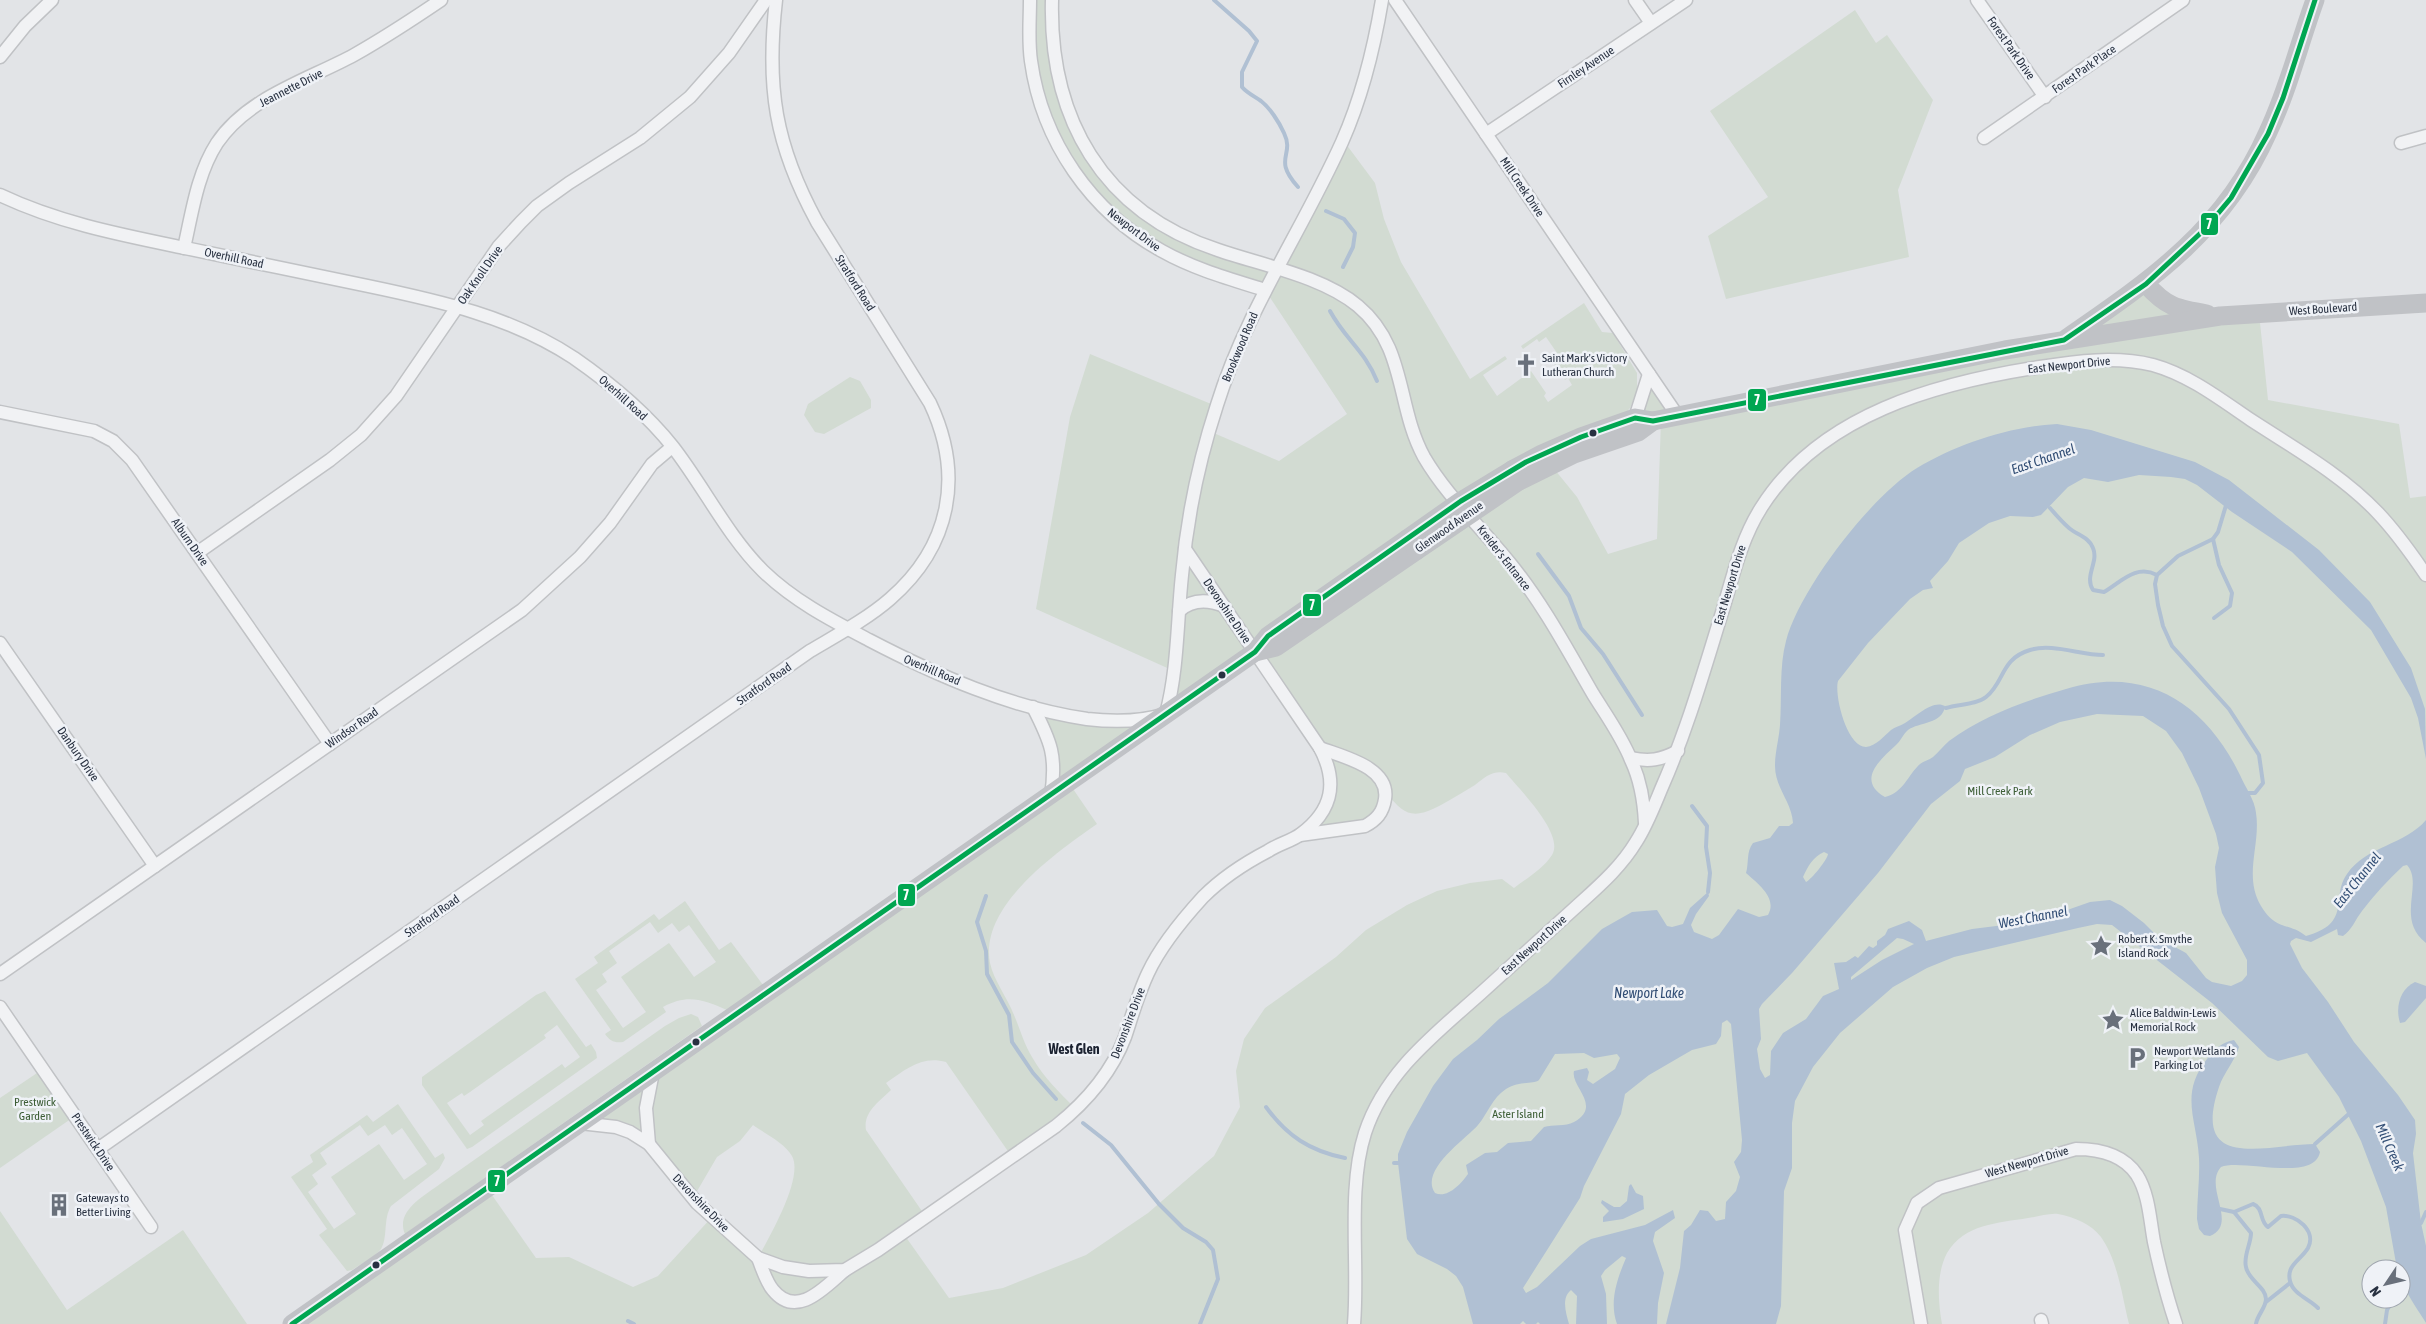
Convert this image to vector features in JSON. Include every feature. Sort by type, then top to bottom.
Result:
[{"type":"street","points":[[0,57],[25,26],[52,0]]},
{"type":"street","name":"Jeannette Drive","points":[[184,248],[204,168],[217,143],[236,121],[262,102],[356,54],[441,0]]},
{"type":"street","name":"Oak Knoll Drive","points":[[197,552],[330,460],[360,435],[396,396],[499,246],[521,222],[537,206],[569,182],[640,138],[690,97],[729,53],[766,0]]},
{"type":"street","name":"Stratford Road","points":[[98,1149],[890,599],[910,580],[927,558],[939,533],[949,487],[948,462],[943,436],[930,403],[817,222],[801,193],[779,127],[772,89],[771,44],[776,0]]},
{"type":"street","name":"Newport Drive","points":[[1030,0],[1032,67],[1045,115],[1062,152],[1090,192],[1118,221],[1164,252],[1200,268],[1265,290]]},
{"type":"street","name":"Newport Drive","points":[[1052,0],[1051,30],[1056,71],[1070,117],[1088,152],[1116,187],[1146,214],[1183,236],[1220,251],[1277,266]]},
{"type":"street","name":"Brookwood Road","points":[[1166,714],[1173,681],[1185,549],[1202,457],[1216,406],[1228,370],[1265,290],[1342,140],[1363,82],[1382,0]]},
{"type":"street","name":"Mill Creek Drive","points":[[1395,0],[1677,415]]},
{"type":"street","points":[[1635,0],[1651,24]]},
{"type":"street","name":"Firnley Avenue","points":[[1486,134],[1686,0]]},
{"type":"street","name":"Forest Park Drive","points":[[1977,0],[2045,97]]},
{"type":"street","name":"Forest Park Place","points":[[1984,138],[2183,0]]},
{"type":"street","name":"Glenwood Avenue","points":[[292,1324],[1051,796],[1255,652],[1268,636],[1411,545],[1461,501],[1516,475],[1565,444],[1644,420],[2064,340],[2146,284],[2205,230],[2231,198],[2252,165],[2281,102],[2315,0]]},
{"type":"street","points":[[1030,29],[1051,30]]},
{"type":"street","points":[[2401,143],[2426,136]]},
{"type":"street","name":"Overhill Road","points":[[0,195],[53,216],[105,232],[424,297],[506,322],[570,356],[626,399],[672,446],[740,543],[761,568],[800,602],[846,628],[936,672],[1033,707],[1070,716],[1106,720],[1138,720],[1166,714]]},
{"type":"street","name":"Kreider's Entrance","points":[[1277,266],[1339,294],[1357,305],[1373,322],[1386,341],[1396,363],[1411,428],[1430,466],[1512,565],[1538,602],[1631,758],[1641,792],[1645,828]]},
{"type":"street","name":"West Boulevard","points":[[2146,284],[2160,300],[2178,308],[2220,316]]},
{"type":"street","name":"West Boulevard","points":[[2064,340],[2220,316],[2426,303]]},
{"type":"street","name":"East Newport Drive","points":[[1354,1324],[1357,1175],[1365,1135],[1379,1101],[1406,1060],[1602,884],[1624,859],[1645,828],[1678,751],[1741,547],[1759,510],[1773,490],[1806,455],[1841,430],[1906,399],[1966,380],[2054,365],[2091,361],[2136,362],[2170,372],[2210,393],[2358,494],[2391,528],[2426,575]]},
{"type":"street","points":[[1644,420],[1649,374]]},
{"type":"street","name":"Alburn Drive","points":[[0,412],[81,428],[113,441],[132,460],[330,744]]},
{"type":"street","name":"Windsor Road","points":[[0,974],[498,628],[547,589],[580,557],[610,523],[652,464],[672,446]]},
{"type":"street","name":"Devonshire Drive","points":[[1185,549],[1320,748],[1331,773],[1330,795],[1318,818],[1300,835]]},
{"type":"street","points":[[1179,611],[1193,602],[1205,600],[1224,606]]},
{"type":"street","name":"Danbury Drive","points":[[0,643],[155,866]]},
{"type":"street","points":[[1033,707],[1052,749],[1053,778],[1051,796]]},
{"type":"street","name":"Devonshire Drive","points":[[580,1122],[616,1127],[630,1132],[649,1144],[697,1202],[758,1258],[772,1289],[787,1301],[797,1302],[813,1298],[845,1270],[878,1250],[1056,1126],[1076,1109],[1096,1088],[1114,1061],[1149,972],[1181,921],[1206,895],[1232,873],[1268,850],[1300,835],[1365,826],[1374,821],[1384,806],[1386,791],[1378,776],[1369,768],[1320,748]]},
{"type":"street","points":[[1631,758],[1652,761],[1667,757],[1678,751]]},
{"type":"street","name":"Prestwick Drive","points":[[0,1007],[151,1227]]},
{"type":"street","points":[[649,1144],[646,1108],[653,1072]]},
{"type":"street","name":"West Newport Drive","points":[[1921,1324],[1904,1230],[1917,1203],[1939,1188],[2076,1149],[2092,1149],[2111,1154],[2136,1173],[2145,1196],[2166,1296],[2176,1324]]},
{"type":"street","name":"Devonshire Drive","points":[[758,1258],[797,1270],[845,1270]]},
{"type":"green space","name":"Mill Creek Park","points":[[1030,0],[1051,0],[1053,52],[1088,152],[1165,226],[1277,266],[1343,140],[1375,183],[1384,219],[1401,262],[1470,379],[1505,356],[1507,359],[1483,375],[1497,396],[1531,371],[1546,393],[1544,396],[1548,402],[1572,385],[1568,378],[1565,380],[1550,358],[1557,353],[1546,337],[1539,342],[1537,339],[1523,349],[1521,346],[1584,303],[1602,332],[1613,333],[1637,373],[1637,392],[1626,413],[1542,454],[1577,497],[1608,554],[1657,539],[1661,420],[1635,418],[1649,374],[1677,415],[2064,340],[2146,284],[2178,308],[2259,313],[2268,400],[2399,424],[2410,498],[2426,496],[2426,1324],[2129,1324],[2122,1290],[2112,1257],[2101,1237],[2082,1222],[2070,1217],[2054,1214],[1983,1226],[1972,1230],[1954,1243],[1943,1261],[1941,1270],[1939,1297],[1942,1324],[292,1324],[487,1188],[536,1258],[569,1257],[633,1287],[658,1276],[712,1217],[758,1258],[784,1207],[793,1178],[794,1166],[792,1156],[779,1143],[753,1125],[740,1141],[717,1157],[693,1198],[649,1144],[580,1123],[1050,796],[1053,778],[1033,707],[1070,716],[1166,714],[1174,671],[1036,609],[1070,417],[1090,354],[1216,406],[1209,431],[1279,461],[1347,414],[1265,290],[1181,260],[1090,192],[1039,96]],"holes":[[[1255,652],[1331,773],[1318,818],[1300,835],[1374,821],[1386,792],[1399,807],[1410,813],[1417,814],[1441,805],[1489,775],[1501,772],[1506,773],[1530,800],[1547,824],[1554,846],[1552,855],[1539,869],[1514,888],[1502,879],[1470,883],[1437,891],[1407,905],[1366,930],[1336,957],[1265,1008],[1244,1039],[1236,1071],[1240,1107],[1214,1156],[1148,1213],[1086,1255],[1003,1288],[949,1298],[903,1233],[926,1217],[866,1130],[867,1118],[877,1103],[891,1090],[886,1083],[914,1065],[929,1060],[946,1062],[1012,1157],[1076,1109],[1036,1064],[1011,1008],[994,976],[990,963],[990,942],[996,921],[1008,901],[1043,865],[1097,824],[1069,783]]]},
{"type":"green space","points":[[1855,10],[1876,43],[1887,35],[1933,100],[1898,190],[1909,257],[1726,299],[1708,236],[1768,197],[1710,111]]},
{"type":"green space","points":[[850,377],[860,381],[871,400],[871,408],[824,434],[815,432],[804,415],[808,404]]},
{"type":"green space","points":[[685,901],[719,950],[731,942],[763,985],[727,1010],[702,1001],[680,1000],[663,1007],[666,1012],[623,1042],[612,1041],[605,1034],[611,1030],[575,979],[598,963],[594,957],[654,914],[659,920]],"holes":[[[650,922],[658,933],[672,923],[679,932],[689,925],[716,962],[694,977],[669,943],[621,977],[646,1012],[623,1028],[596,990],[607,982],[602,974],[617,963],[609,951]]]},
{"type":"green space","points":[[545,991],[586,1047],[591,1044],[597,1058],[467,1149],[422,1085],[422,1077],[536,995]],"holes":[[[557,1025],[580,1057],[565,1068],[562,1064],[481,1121],[484,1125],[470,1135],[447,1103],[462,1093],[464,1096],[470,1092],[546,1038],[544,1035]]]},
{"type":"green space","points":[[691,1014],[698,1017],[702,1026],[405,1234],[404,1218],[407,1211],[419,1199],[665,1026]]},
{"type":"green space","name":"Prestwick Garden","points":[[43,1069],[75,1116],[0,1168],[0,1098]]},
{"type":"green space","points":[[398,1104],[435,1158],[443,1153],[445,1158],[439,1169],[391,1206],[381,1249],[368,1260],[347,1271],[319,1235],[327,1229],[291,1177],[313,1162],[310,1155],[367,1115],[373,1122]],"holes":[[[360,1125],[368,1136],[385,1125],[392,1135],[402,1128],[427,1164],[404,1180],[379,1144],[331,1177],[356,1214],[334,1229],[308,1192],[318,1184],[312,1175],[327,1164],[320,1153]]]},
{"type":"green space","points":[[0,1211],[67,1310],[183,1230],[247,1324],[0,1324]]},
{"type":"water","name":"Newport Lake","points":[[2057,424],[2091,430],[2195,462],[2229,480],[2319,550],[2370,602],[2411,668],[2425,709],[2426,759],[2418,718],[2411,698],[2371,630],[2292,552],[2232,512],[2197,485],[2185,479],[2139,475],[2108,482],[2084,478],[2068,487],[2041,515],[2033,517],[2010,516],[1989,523],[1959,543],[1948,561],[1930,581],[1933,588],[1923,590],[1910,599],[1868,643],[1838,681],[1837,688],[1843,719],[1853,739],[1859,745],[1866,747],[1873,745],[1893,729],[1924,710],[1940,704],[1945,706],[1940,716],[1930,722],[1913,727],[1905,733],[1874,770],[1872,784],[1876,791],[1885,797],[1891,795],[1901,788],[1920,764],[1933,757],[1949,741],[1962,732],[1990,716],[2036,698],[2095,683],[2122,682],[2147,687],[2170,696],[2191,710],[2209,728],[2226,750],[2252,798],[2255,808],[2257,825],[2253,883],[2256,895],[2261,906],[2272,919],[2306,936],[2321,931],[2335,917],[2342,883],[2355,865],[2364,857],[2407,835],[2426,820],[2426,943],[2417,934],[2412,923],[2413,882],[2407,865],[2403,866],[2381,888],[2362,911],[2349,931],[2343,936],[2338,935],[2337,929],[2311,942],[2296,938],[2290,944],[2302,968],[2328,1002],[2354,1042],[2398,1095],[2415,1120],[2416,1134],[2413,1153],[2421,1223],[2426,1246],[2426,1323],[2411,1299],[2411,1259],[2395,1259],[2386,1207],[2361,1141],[2339,1097],[2307,1053],[2278,1061],[2268,1057],[2212,1003],[2112,925],[2097,924],[1954,957],[1927,968],[1893,987],[1840,1033],[1813,1067],[1795,1101],[1792,1123],[1792,1168],[1784,1191],[1781,1306],[1776,1324],[1666,1324],[1680,1268],[1684,1231],[1691,1225],[1700,1210],[1708,1211],[1716,1221],[1725,1219],[1726,1202],[1736,1191],[1740,1177],[1734,1162],[1741,1152],[1742,1140],[1731,1024],[1727,1020],[1722,1023],[1721,1036],[1716,1044],[1692,1050],[1649,1075],[1625,1094],[1621,1114],[1584,1186],[1580,1198],[1523,1288],[1526,1293],[1537,1287],[1580,1246],[1591,1239],[1645,1225],[1673,1210],[1675,1218],[1655,1232],[1653,1241],[1664,1273],[1658,1303],[1657,1324],[1617,1324],[1614,1299],[1617,1282],[1626,1258],[1622,1256],[1605,1270],[1601,1276],[1606,1294],[1607,1324],[1576,1324],[1577,1296],[1571,1290],[1565,1301],[1569,1324],[1540,1324],[1538,1322],[1536,1324],[1526,1324],[1523,1321],[1520,1324],[1473,1324],[1463,1287],[1456,1276],[1447,1269],[1417,1254],[1407,1239],[1398,1154],[1407,1132],[1433,1086],[1453,1059],[1499,1019],[1548,983],[1602,929],[1632,912],[1657,910],[1667,926],[1672,927],[1683,924],[1690,908],[1708,892],[1709,896],[1696,914],[1691,925],[1694,932],[1712,939],[1719,935],[1738,909],[1759,917],[1768,915],[1770,903],[1765,891],[1746,873],[1748,854],[1753,843],[1770,838],[1779,826],[1789,826],[1793,823],[1790,808],[1778,781],[1775,761],[1780,725],[1784,651],[1793,620],[1805,596],[1839,546],[1879,500],[1899,481],[1917,468],[1949,451],[1984,438],[2021,428]],"holes":[[[2097,714],[2143,716],[2166,731],[2182,753],[2199,788],[2216,834],[2219,848],[2215,867],[2217,893],[2222,913],[2247,960],[2247,975],[2242,981],[2231,986],[2212,982],[2206,978],[2186,953],[2160,939],[2144,923],[2122,906],[2110,900],[2090,902],[2036,921],[1972,929],[1926,941],[1922,930],[1909,921],[1888,929],[1885,935],[1877,941],[1877,945],[1873,948],[1869,946],[1858,958],[1855,956],[1846,962],[1834,963],[1839,989],[1823,996],[1806,1019],[1783,1033],[1771,1051],[1770,1075],[1765,1078],[1760,1069],[1757,1049],[1761,1039],[1759,1009],[1762,1004],[1792,973],[1878,873],[1931,804],[1960,781],[1965,769],[1995,757],[2030,735],[2060,722]],[[1824,852],[1828,854],[1825,860],[1806,882],[1803,877],[1811,862]],[[1897,938],[1914,944],[1882,960],[1851,980],[1851,977]],[[1584,1053],[1594,1058],[1617,1054],[1620,1058],[1615,1069],[1593,1084],[1587,1080],[1589,1072],[1587,1068],[1574,1071],[1576,1083],[1586,1103],[1586,1109],[1582,1116],[1574,1122],[1544,1127],[1531,1141],[1508,1143],[1497,1152],[1485,1153],[1466,1165],[1468,1174],[1453,1190],[1444,1194],[1435,1193],[1432,1184],[1433,1175],[1438,1165],[1478,1125],[1501,1093],[1516,1084],[1539,1080],[1555,1054]]]},
{"type":"water","points":[[2415,982],[2426,986],[2426,998],[2405,1022],[2400,1023],[2398,1011],[2400,999],[2406,989]]},
{"type":"water","points":[[2234,1040],[2239,1047],[2219,1087],[2213,1114],[2215,1132],[2224,1143],[2238,1148],[2256,1149],[2315,1144],[2320,1152],[2315,1161],[2305,1166],[2276,1168],[2231,1165],[2221,1167],[2217,1175],[2216,1185],[2221,1223],[2218,1230],[2210,1236],[2204,1235],[2199,1229],[2197,1219],[2199,1158],[2192,1096],[2194,1084],[2207,1059],[2219,1046]]},
{"type":"water","points":[[1631,1184],[1636,1193],[1643,1196],[1644,1209],[1623,1219],[1603,1222],[1603,1217],[1609,1211],[1601,1203],[1602,1200],[1614,1207],[1620,1207],[1627,1201]]},
{"type":"waterway","points":[[1214,0],[1249,31],[1257,41],[1242,72],[1242,87],[1261,101],[1280,124],[1287,141],[1286,170],[1298,187]]},
{"type":"waterway","points":[[1326,211],[1344,219],[1355,233],[1353,247],[1343,267]]},
{"type":"waterway","points":[[1330,311],[1342,330],[1367,361],[1377,381]]},
{"type":"waterway","points":[[2227,502],[2218,532],[2213,539],[2178,556],[2157,575],[2155,584],[2163,626],[2172,646],[2229,709],[2259,755],[2263,783],[2255,793],[2248,793]]},
{"type":"waterway","points":[[2050,508],[2061,521],[2091,544],[2094,553],[2090,580],[2093,590],[2104,592],[2135,573],[2149,572],[2157,575]]},
{"type":"waterway","points":[[2213,539],[2219,565],[2232,593],[2230,606],[2214,618]]},
{"type":"waterway","points":[[1538,554],[1569,596],[1581,628],[1603,654],[1642,715]]},
{"type":"waterway","points":[[1946,708],[1982,700],[1997,685],[2013,659],[2030,650],[2047,648],[2103,655]]},
{"type":"waterway","points":[[1692,806],[1707,826],[1706,847],[1710,873],[1708,892]]},
{"type":"waterway","points":[[986,896],[977,922],[986,951],[987,974],[1009,1015],[1012,1042],[1033,1073],[1056,1099]]},
{"type":"waterway","points":[[1266,1107],[1282,1126],[1300,1141],[1321,1151],[1345,1158]]},
{"type":"waterway","points":[[2315,1144],[2351,1112]]},
{"type":"waterway","points":[[1083,1123],[1111,1145],[1159,1204],[1183,1228],[1206,1242],[1213,1250],[1218,1279],[1200,1324]]},
{"type":"waterway","points":[[2234,1212],[2253,1204],[2259,1208],[2263,1221],[2268,1227],[2281,1216],[2293,1218],[2304,1225],[2310,1236],[2310,1242],[2308,1248],[2292,1267],[2289,1275],[2290,1281],[2298,1293],[2318,1308]]},
{"type":"waterway","points":[[2220,1209],[2234,1212],[2251,1233],[2245,1263],[2247,1272],[2263,1291],[2266,1299],[2256,1324]]},
{"type":"waterway","points":[[2421,1223],[2426,1212]]},
{"type":"waterway","points":[[2266,1302],[2290,1283]]},
{"type":"waterway","points":[[2385,1324],[2388,1309]]},
{"type":"waterway","points":[[628,1321],[634,1324]]},
{"type":"transit line","name":"7","points":[[292,1324],[1255,652],[1268,636],[1461,501],[1526,462],[1581,437],[1635,418],[1653,421],[2064,340],[2146,284],[2205,229],[2231,198],[2268,134],[2283,98],[2315,0]]},
{"type":"place","name":"Saint Mark's Victory Lutheran Church","points":[[1526,365]]},
{"type":"place","name":"Robert K. Smythe Island Rock","points":[[2101,946]]},
{"type":"place","name":"Alice Baldwin-Lewis Memorial Rock","points":[[2113,1020]]},
{"type":"place","name":"Newport Wetlands Parking Lot","points":[[2137,1058]]},
{"type":"place","name":"Gateways to Better Living","points":[[59,1205]]},
{"type":"district","name":"West Glen","points":[[1074,1049]]},
{"type":"water label","name":"East Channel","points":[[2043,459]]},
{"type":"water label","name":"East Channel","points":[[2357,880]]},
{"type":"water label","name":"West Channel","points":[[2033,917]]},
{"type":"water label","name":"Mill Creek","points":[[2390,1147]]},
{"type":"park label","name":"Aster Island","points":[[1518,1114]]}]
